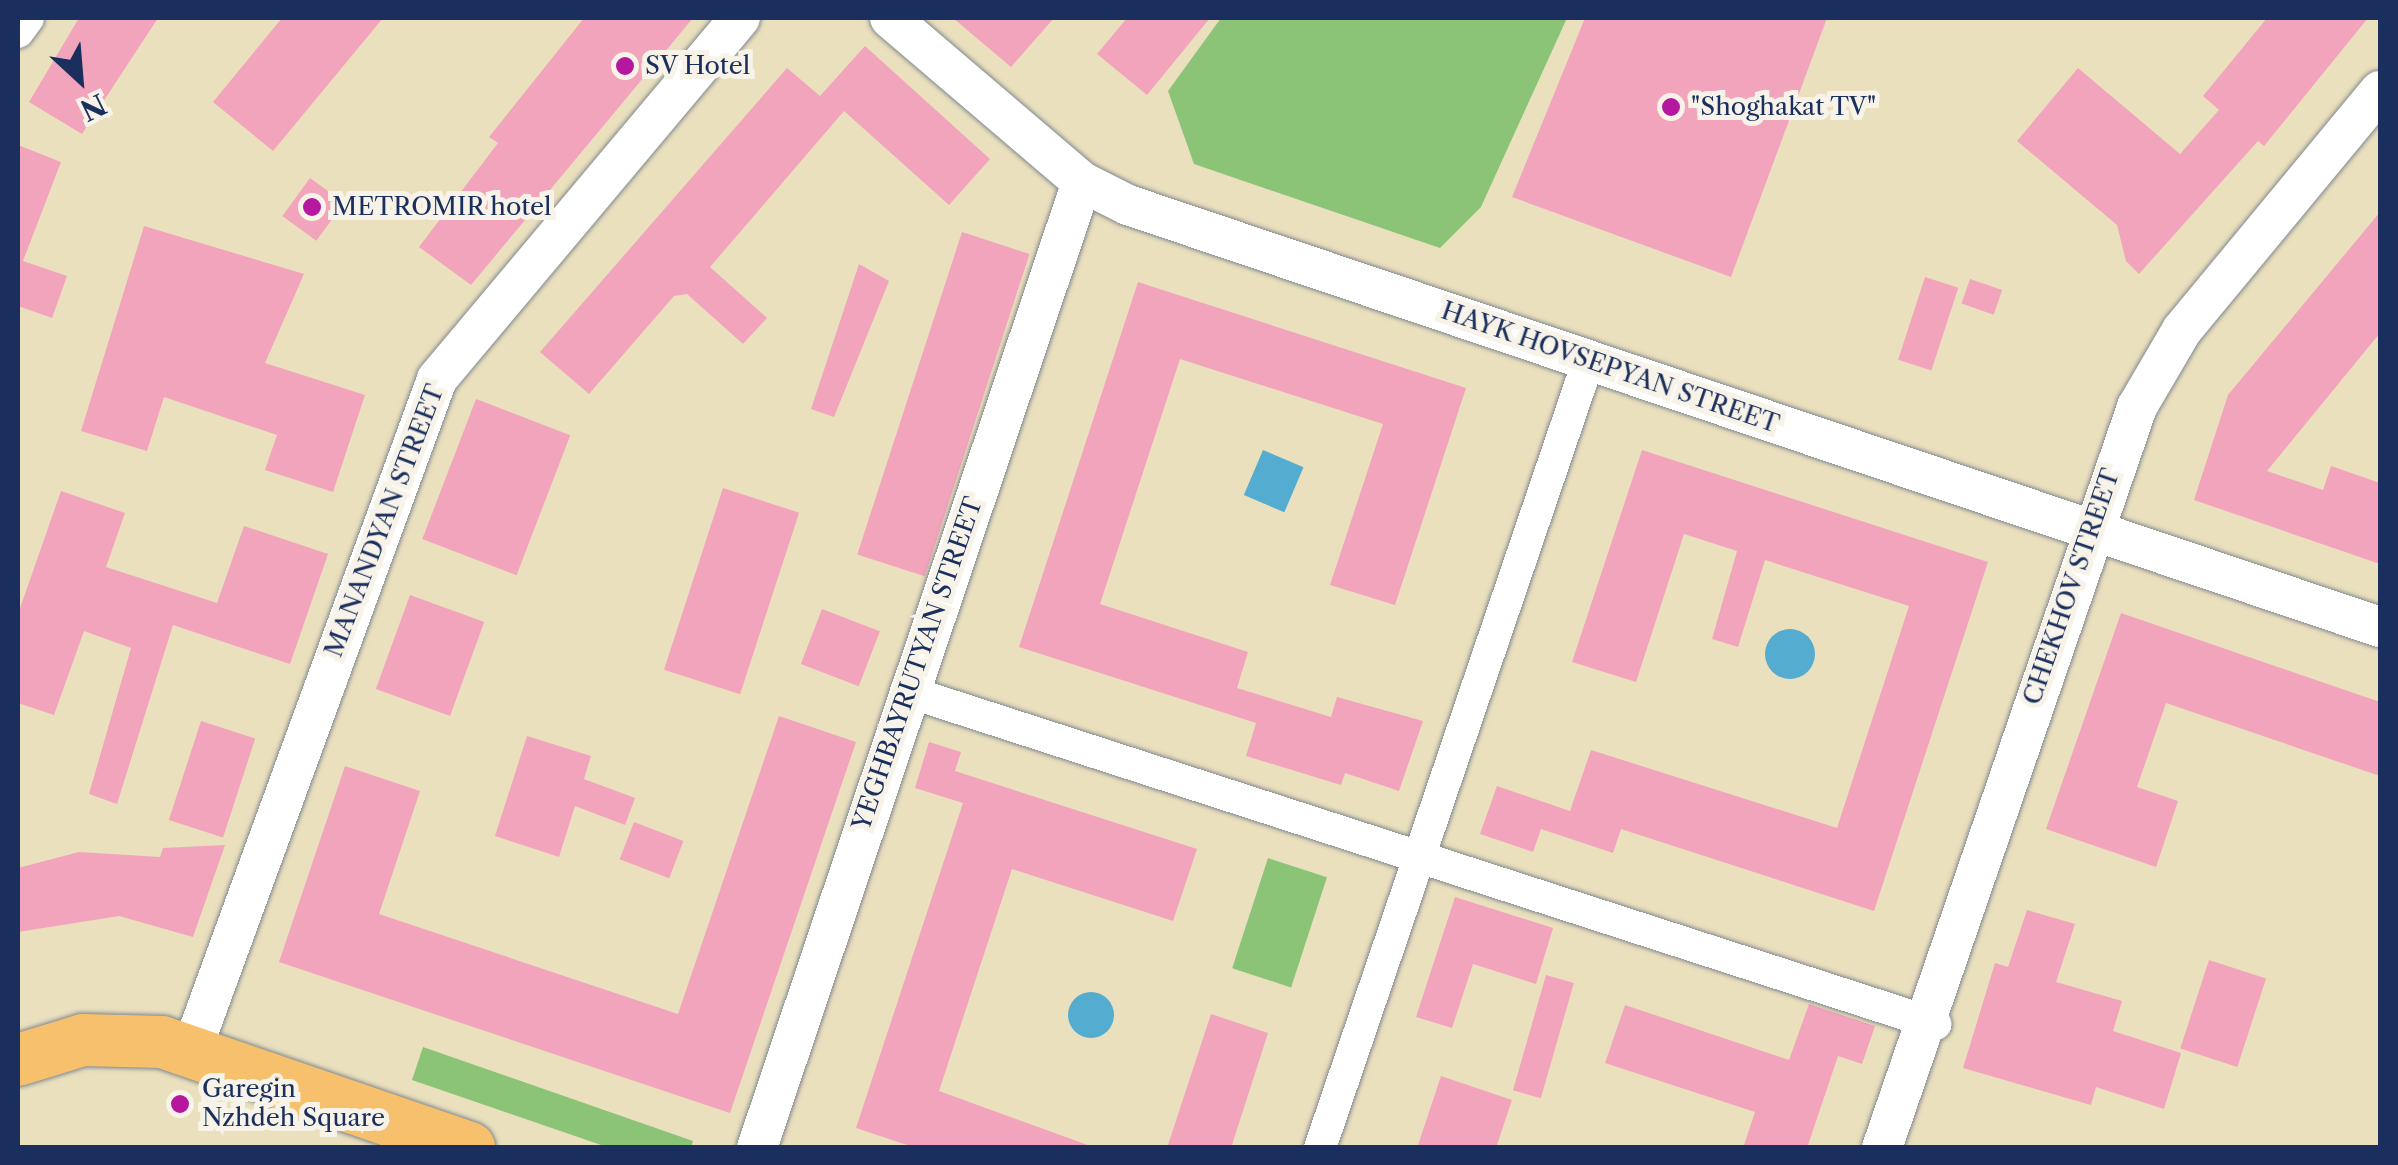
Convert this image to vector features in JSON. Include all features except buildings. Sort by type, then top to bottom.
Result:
[{"type":"main road","points":[[18,1060],[116,1038],[192,1050],[468,1148]]},
{"type":"street","points":[[18,32],[28,18]]},
{"type":"street","name":"MANANDYAN STREET","points":[[192,1050],[437,379],[740,18]]},
{"type":"street","name":"HAYK HOVSEPYAN STREET","points":[[890,18],[1082,182],[1589,359],[2380,627]]},
{"type":"street","name":"CHEKHOV STREET","points":[[1882,1148],[1930,1023],[2138,407],[2182,330],[2380,91]]},
{"type":"street","name":"CHEKHOV STREET","points":[[2097,532],[2194,338],[2380,109]]},
{"type":"street","name":"YEGHBAYRUTYAN STREET","points":[[757,1148],[906,691],[1082,182]]},
{"type":"street","points":[[1320,1148],[1589,359]]},
{"type":"street","points":[[906,691],[1930,1023]]},
{"type":"street","name":"CHEKHOV STREET","points":[[1893,1148],[1930,1023]]},
{"type":"green space","points":[[1221,18],[1567,18],[1481,207],[1440,248],[1194,164],[1168,91]]},
{"type":"green space","points":[[1268,858],[1327,877],[1291,987],[1232,968]]},
{"type":"green space","points":[[423,1047],[693,1141],[691,1147],[607,1147],[412,1080]]},
{"type":"water","points":[[1263,450],[1304,467],[1284,512],[1244,495]]},
{"type":"water","points":[[1790,629],[1807,637],[1815,654],[1807,671],[1790,679],[1773,671],[1765,654],[1773,637]]},
{"type":"water","points":[[1091,992],[1107,999],[1114,1015],[1107,1031],[1091,1038],[1075,1031],[1068,1015],[1075,999]]},
{"type":"place","name":"SV Hotel","points":[[625,66]]},
{"type":"place","name":"\"Shoghakat TV\"","points":[[1671,107]]},
{"type":"place","name":"METROMIR hotel","points":[[312,207]]},
{"type":"place","name":"Garegin Nzhdeh Square","points":[[180,1104]]}]
